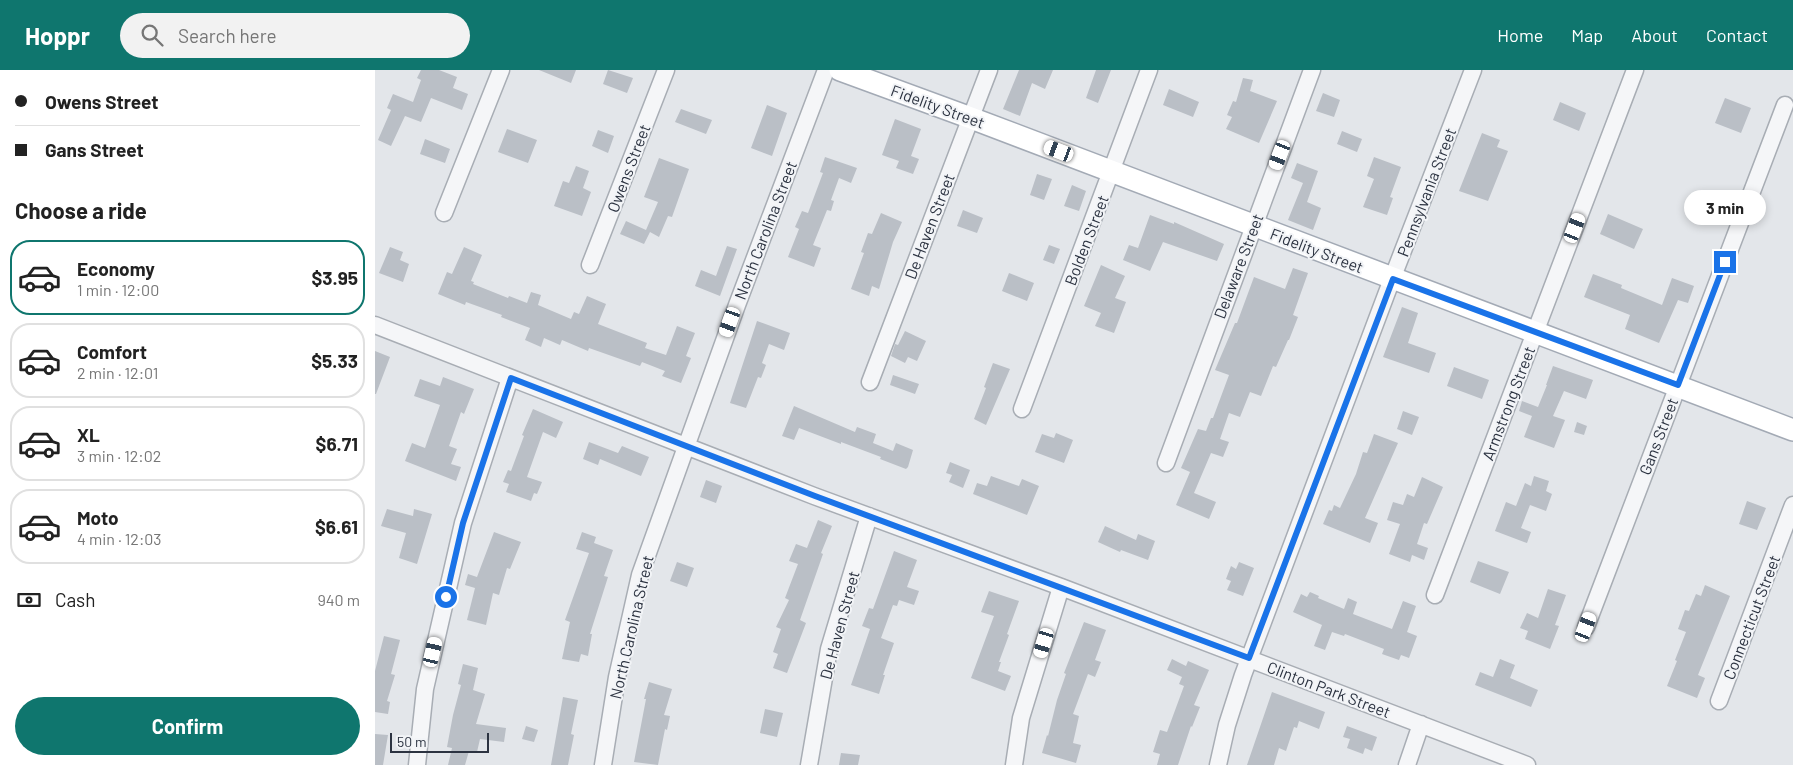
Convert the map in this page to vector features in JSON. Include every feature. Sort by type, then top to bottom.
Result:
[{"type":"main road","name":"Fidelity Street","points":[[840,70],[1112,171],[1793,430]]},
{"type":"street","points":[[444,213],[501,70]]},
{"type":"street","name":"Owens Street","points":[[590,265],[666,70]]},
{"type":"street","name":"North Carolina Street","points":[[603,765],[617,677],[640,575],[737,305],[826,70]]},
{"type":"street","name":"De Haven Street","points":[[870,382],[989,70]]},
{"type":"street","name":"Bolden Street","points":[[1022,409],[1149,70]]},
{"type":"street","name":"Delaware Street","points":[[1166,463],[1312,70]]},
{"type":"street","name":"Pennsylvania Street","points":[[1218,765],[1227,725],[1249,658],[1473,70]]},
{"type":"street","name":"Armstrong Street","points":[[1435,595],[1635,70]]},
{"type":"street","name":"Gans Street","points":[[1586,627],[1785,105]]},
{"type":"street","name":"Clinton Park Street","points":[[375,325],[869,516],[1249,658],[1527,765]]},
{"type":"street","points":[[417,765],[425,689],[463,523],[511,378]]},
{"type":"street","name":"Connecticut Street","points":[[1719,701],[1793,505]]},
{"type":"street","name":"De Haven Street","points":[[809,765],[829,649],[869,516]]},
{"type":"street","points":[[1014,765],[1021,718],[1061,587]]},
{"type":"street","points":[[1407,765],[1421,724]]},
{"type":"building","points":[[421,70],[439,70],[457,77],[453,88],[468,94],[462,110],[431,98],[421,122],[405,116],[391,146],[378,140],[391,110],[387,108],[393,94],[413,102],[421,80],[417,78]]},
{"type":"building","points":[[539,70],[576,70],[571,83]]},
{"type":"building","points":[[608,70],[633,78],[627,93],[603,84]]},
{"type":"building","points":[[1019,70],[1053,70],[1045,89],[1032,83],[1020,116],[1003,109]]},
{"type":"building","points":[[1096,70],[1111,70],[1098,103],[1086,98]]},
{"type":"building","points":[[1243,78],[1253,80],[1250,91],[1277,101],[1259,143],[1226,129],[1232,117],[1227,115],[1233,101],[1236,102]]},
{"type":"building","points":[[1169,89],[1199,102],[1193,117],[1163,105]]},
{"type":"building","points":[[1323,93],[1340,100],[1334,117],[1316,111]]},
{"type":"building","points":[[1725,98],[1751,108],[1741,133],[1715,123]]},
{"type":"building","points":[[1560,102],[1586,113],[1579,131],[1553,120]]},
{"type":"building","points":[[767,105],[787,113],[772,156],[751,148]]},
{"type":"building","points":[[681,109],[712,120],[706,134],[675,122]]},
{"type":"building","points":[[895,119],[921,129],[911,156],[919,159],[913,174],[896,168],[899,161],[882,155]]},
{"type":"building","points":[[507,129],[537,140],[528,163],[498,152]]},
{"type":"building","points":[[598,130],[614,136],[608,153],[592,146]]},
{"type":"building","points":[[1342,131],[1362,139],[1357,152],[1337,144]]},
{"type":"building","points":[[1482,133],[1500,140],[1497,147],[1508,151],[1488,201],[1459,191]]},
{"type":"building","points":[[425,139],[450,149],[445,163],[420,154]]},
{"type":"building","points":[[825,157],[857,168],[851,183],[839,178],[831,200],[834,201],[831,211],[827,210],[813,245],[821,248],[814,267],[788,257],[799,229],[795,227],[802,211],[808,213],[823,173],[820,172]]},
{"type":"building","points":[[1374,157],[1401,167],[1390,197],[1393,198],[1387,215],[1363,207],[1374,179],[1367,176]]},
{"type":"building","points":[[659,158],[689,169],[672,217],[668,216],[659,237],[650,232],[644,244],[620,234],[626,221],[646,230],[658,202],[644,197]]},
{"type":"building","points":[[1297,163],[1318,171],[1307,202],[1321,208],[1313,230],[1288,220],[1303,183],[1291,178]]},
{"type":"building","points":[[576,166],[589,171],[583,188],[591,192],[582,216],[554,206],[563,181],[569,183]]},
{"type":"building","points":[[1037,174],[1052,179],[1044,200],[1030,195]]},
{"type":"building","points":[[1072,185],[1086,191],[1079,211],[1064,206]]},
{"type":"building","points":[[963,210],[983,218],[977,233],[957,226]]},
{"type":"building","points":[[881,213],[902,222],[893,242],[879,289],[872,286],[869,296],[851,289],[864,253],[861,252],[868,233],[872,234]]},
{"type":"building","points":[[1608,214],[1643,229],[1634,249],[1600,234]]},
{"type":"building","points":[[1150,215],[1174,224],[1174,222],[1224,244],[1217,261],[1163,242],[1150,271],[1123,260],[1129,245],[1138,248]]},
{"type":"building","points":[[1049,245],[1060,249],[1054,264],[1043,260]]},
{"type":"building","points":[[727,246],[737,249],[720,296],[695,286],[701,270],[716,276]]},
{"type":"building","points":[[390,247],[403,252],[400,260],[409,264],[403,282],[379,273]]},
{"type":"building","points":[[464,247],[482,255],[471,281],[474,282],[473,284],[508,298],[509,296],[527,303],[531,292],[541,295],[538,305],[571,319],[574,312],[579,314],[587,296],[606,304],[598,324],[647,343],[645,348],[666,355],[677,326],[695,333],[686,356],[691,358],[681,383],[662,376],[665,371],[642,362],[640,366],[589,348],[588,351],[562,340],[560,345],[544,338],[541,347],[525,340],[530,328],[501,317],[502,315],[466,302],[465,305],[438,294],[447,272],[452,274]]},
{"type":"building","points":[[1101,265],[1125,276],[1115,298],[1126,302],[1114,333],[1095,326],[1101,313],[1084,306]]},
{"type":"building","points":[[1293,268],[1308,273],[1293,315],[1298,317],[1289,340],[1276,367],[1273,366],[1261,396],[1250,392],[1240,417],[1229,413],[1220,439],[1229,442],[1223,457],[1211,453],[1194,493],[1216,502],[1209,519],[1176,505],[1190,472],[1181,468],[1198,429],[1206,431],[1211,418],[1213,418],[1229,375],[1215,370],[1235,323],[1237,323],[1254,277],[1285,289]]},
{"type":"building","points":[[1009,273],[1034,283],[1027,301],[1002,291]]},
{"type":"building","points":[[1593,274],[1622,285],[1621,288],[1662,305],[1672,278],[1694,286],[1688,303],[1678,300],[1659,343],[1625,329],[1630,315],[1584,297]]},
{"type":"building","points":[[1402,307],[1418,313],[1408,343],[1436,353],[1429,373],[1383,357]]},
{"type":"building","points":[[757,321],[790,333],[784,350],[769,344],[762,363],[766,365],[761,378],[758,377],[746,408],[730,403]]},
{"type":"building","points":[[905,331],[926,341],[917,361],[908,357],[905,363],[891,356],[895,344],[898,345]]},
{"type":"building","points":[[375,351],[390,357],[376,394],[375,394]]},
{"type":"building","points":[[993,363],[1010,369],[986,425],[974,419]]},
{"type":"building","points":[[1553,366],[1593,380],[1586,399],[1564,391],[1553,416],[1565,420],[1554,448],[1524,437],[1532,416],[1519,411],[1522,401],[1538,407]]},
{"type":"building","points":[[1454,367],[1489,380],[1482,399],[1447,386]]},
{"type":"building","points":[[893,375],[919,384],[915,394],[890,385]]},
{"type":"building","points":[[443,377],[474,389],[464,414],[461,412],[449,446],[457,449],[451,464],[461,467],[456,481],[405,461],[412,443],[425,448],[440,405],[414,396],[420,379],[440,386]]},
{"type":"building","points":[[794,406],[855,432],[857,427],[876,434],[873,443],[893,451],[896,443],[913,450],[908,467],[906,469],[880,459],[881,457],[799,428],[794,440],[782,436]]},
{"type":"building","points":[[533,409],[563,422],[556,438],[543,432],[527,477],[542,482],[537,494],[534,493],[531,501],[506,492],[509,484],[503,482],[508,470],[511,471],[524,436],[522,435]]},
{"type":"building","points":[[1403,411],[1419,417],[1412,435],[1397,429]]},
{"type":"building","points":[[1577,422],[1587,426],[1584,435],[1574,432]]},
{"type":"building","points":[[1056,433],[1073,440],[1064,463],[1035,452],[1042,434],[1054,438]]},
{"type":"building","points":[[1374,434],[1398,443],[1365,518],[1378,523],[1370,543],[1323,524],[1329,510],[1332,511],[1334,505],[1340,508],[1356,474],[1363,452],[1367,453]]},
{"type":"building","points":[[589,442],[618,453],[622,446],[649,457],[641,476],[600,459],[598,465],[583,459]]},
{"type":"building","points":[[950,462],[970,470],[963,488],[949,482],[952,475],[946,473]]},
{"type":"building","points":[[991,476],[1019,486],[1022,479],[1039,486],[1027,515],[973,494],[977,483],[987,486]]},
{"type":"building","points":[[1534,476],[1549,481],[1546,491],[1552,494],[1546,511],[1530,505],[1521,528],[1531,532],[1527,543],[1495,531],[1506,502],[1516,506],[1525,483],[1531,486]]},
{"type":"building","points":[[1422,477],[1443,487],[1427,524],[1424,523],[1417,544],[1428,548],[1424,560],[1412,555],[1410,562],[1389,554],[1400,524],[1387,520],[1393,502],[1403,505],[1407,494],[1414,497]]},
{"type":"building","points":[[706,480],[722,486],[716,503],[700,497]]},
{"type":"building","points":[[1747,501],[1766,508],[1757,530],[1739,524]]},
{"type":"building","points":[[387,509],[413,516],[414,509],[432,514],[417,564],[399,558],[406,533],[381,526]]},
{"type":"building","points":[[818,520],[832,526],[821,553],[823,554],[800,620],[806,623],[787,673],[773,668],[778,654],[773,652],[781,629],[776,627],[789,600],[785,598],[798,564],[789,561],[796,544],[807,548]]},
{"type":"building","points":[[1105,526],[1136,540],[1138,534],[1155,541],[1148,560],[1121,550],[1120,552],[1098,542]]},
{"type":"building","points":[[494,532],[521,542],[510,569],[507,568],[499,595],[493,593],[486,625],[467,620],[475,588],[465,585],[468,574],[477,577]]},
{"type":"building","points":[[582,532],[596,537],[594,543],[613,550],[604,576],[608,577],[590,634],[592,634],[588,656],[581,654],[579,662],[562,659],[570,622],[565,620],[589,553],[576,549]]},
{"type":"building","points":[[894,551],[917,560],[907,587],[919,591],[914,605],[899,600],[897,606],[893,605],[881,638],[894,643],[883,675],[885,675],[879,694],[851,685],[870,629],[862,626],[869,608],[873,609]]},
{"type":"building","points":[[1478,561],[1509,572],[1500,594],[1470,582]]},
{"type":"building","points":[[677,562],[694,568],[687,587],[670,581]]},
{"type":"building","points":[[1239,562],[1254,568],[1243,596],[1227,590],[1231,581],[1226,579],[1231,566],[1236,569]]},
{"type":"building","points":[[1705,585],[1730,596],[1698,675],[1705,678],[1697,698],[1667,686],[1686,632],[1678,629],[1685,610],[1689,611],[1696,594],[1701,596]]},
{"type":"building","points":[[1548,589],[1566,595],[1555,625],[1559,626],[1550,649],[1525,639],[1528,631],[1520,628],[1527,613],[1538,618]]},
{"type":"building","points":[[989,591],[1019,601],[999,662],[1001,662],[998,671],[1011,676],[1005,691],[971,678],[994,616],[981,612]]},
{"type":"building","points":[[1310,592],[1319,596],[1318,598],[1344,609],[1348,598],[1357,602],[1353,614],[1392,629],[1403,601],[1416,606],[1407,632],[1417,636],[1409,658],[1401,655],[1399,660],[1382,654],[1384,649],[1345,634],[1344,636],[1332,632],[1325,650],[1314,646],[1322,625],[1293,612],[1301,594],[1307,597]]},
{"type":"building","points":[[1084,622],[1106,630],[1095,660],[1101,662],[1095,677],[1088,674],[1073,714],[1079,716],[1073,743],[1081,745],[1076,763],[1042,753],[1066,674],[1064,673]]},
{"type":"building","points":[[384,636],[400,640],[391,674],[395,675],[387,701],[390,702],[388,714],[375,712],[375,671]]},
{"type":"building","points":[[1172,659],[1186,666],[1188,661],[1209,670],[1194,705],[1200,707],[1191,726],[1178,765],[1157,765],[1160,754],[1153,752],[1160,730],[1167,732],[1184,686],[1179,684],[1182,677],[1167,670]]},
{"type":"building","points":[[1500,659],[1515,665],[1510,678],[1538,690],[1531,707],[1475,685],[1480,672],[1493,677]]},
{"type":"building","points":[[463,664],[478,668],[473,690],[485,694],[476,724],[506,728],[504,742],[480,739],[477,752],[469,751],[465,765],[448,765],[452,748],[447,747],[461,685],[458,684]]},
{"type":"building","points":[[649,682],[672,689],[664,715],[670,716],[667,730],[665,729],[658,765],[634,762],[646,699],[644,699]]},
{"type":"building","points":[[1272,692],[1325,712],[1319,729],[1299,721],[1297,728],[1294,727],[1286,751],[1279,748],[1274,765],[1247,765]]},
{"type":"building","points":[[563,697],[578,700],[571,734],[574,735],[568,765],[551,765]]},
{"type":"building","points":[[765,709],[783,713],[777,737],[760,733]]},
{"type":"building","points":[[526,726],[538,730],[534,742],[522,739]]},
{"type":"building","points":[[1347,726],[1377,737],[1372,751],[1365,748],[1363,754],[1347,748],[1350,739],[1343,737]]},
{"type":"building","points":[[375,734],[388,735],[383,765],[375,765]]},
{"type":"building","points":[[841,753],[860,755],[858,765],[839,765]]},
{"type":"route","points":[[446,597],[463,523],[511,378],[815,496],[1249,658],[1393,279],[1678,385],[1725,262]]}]
